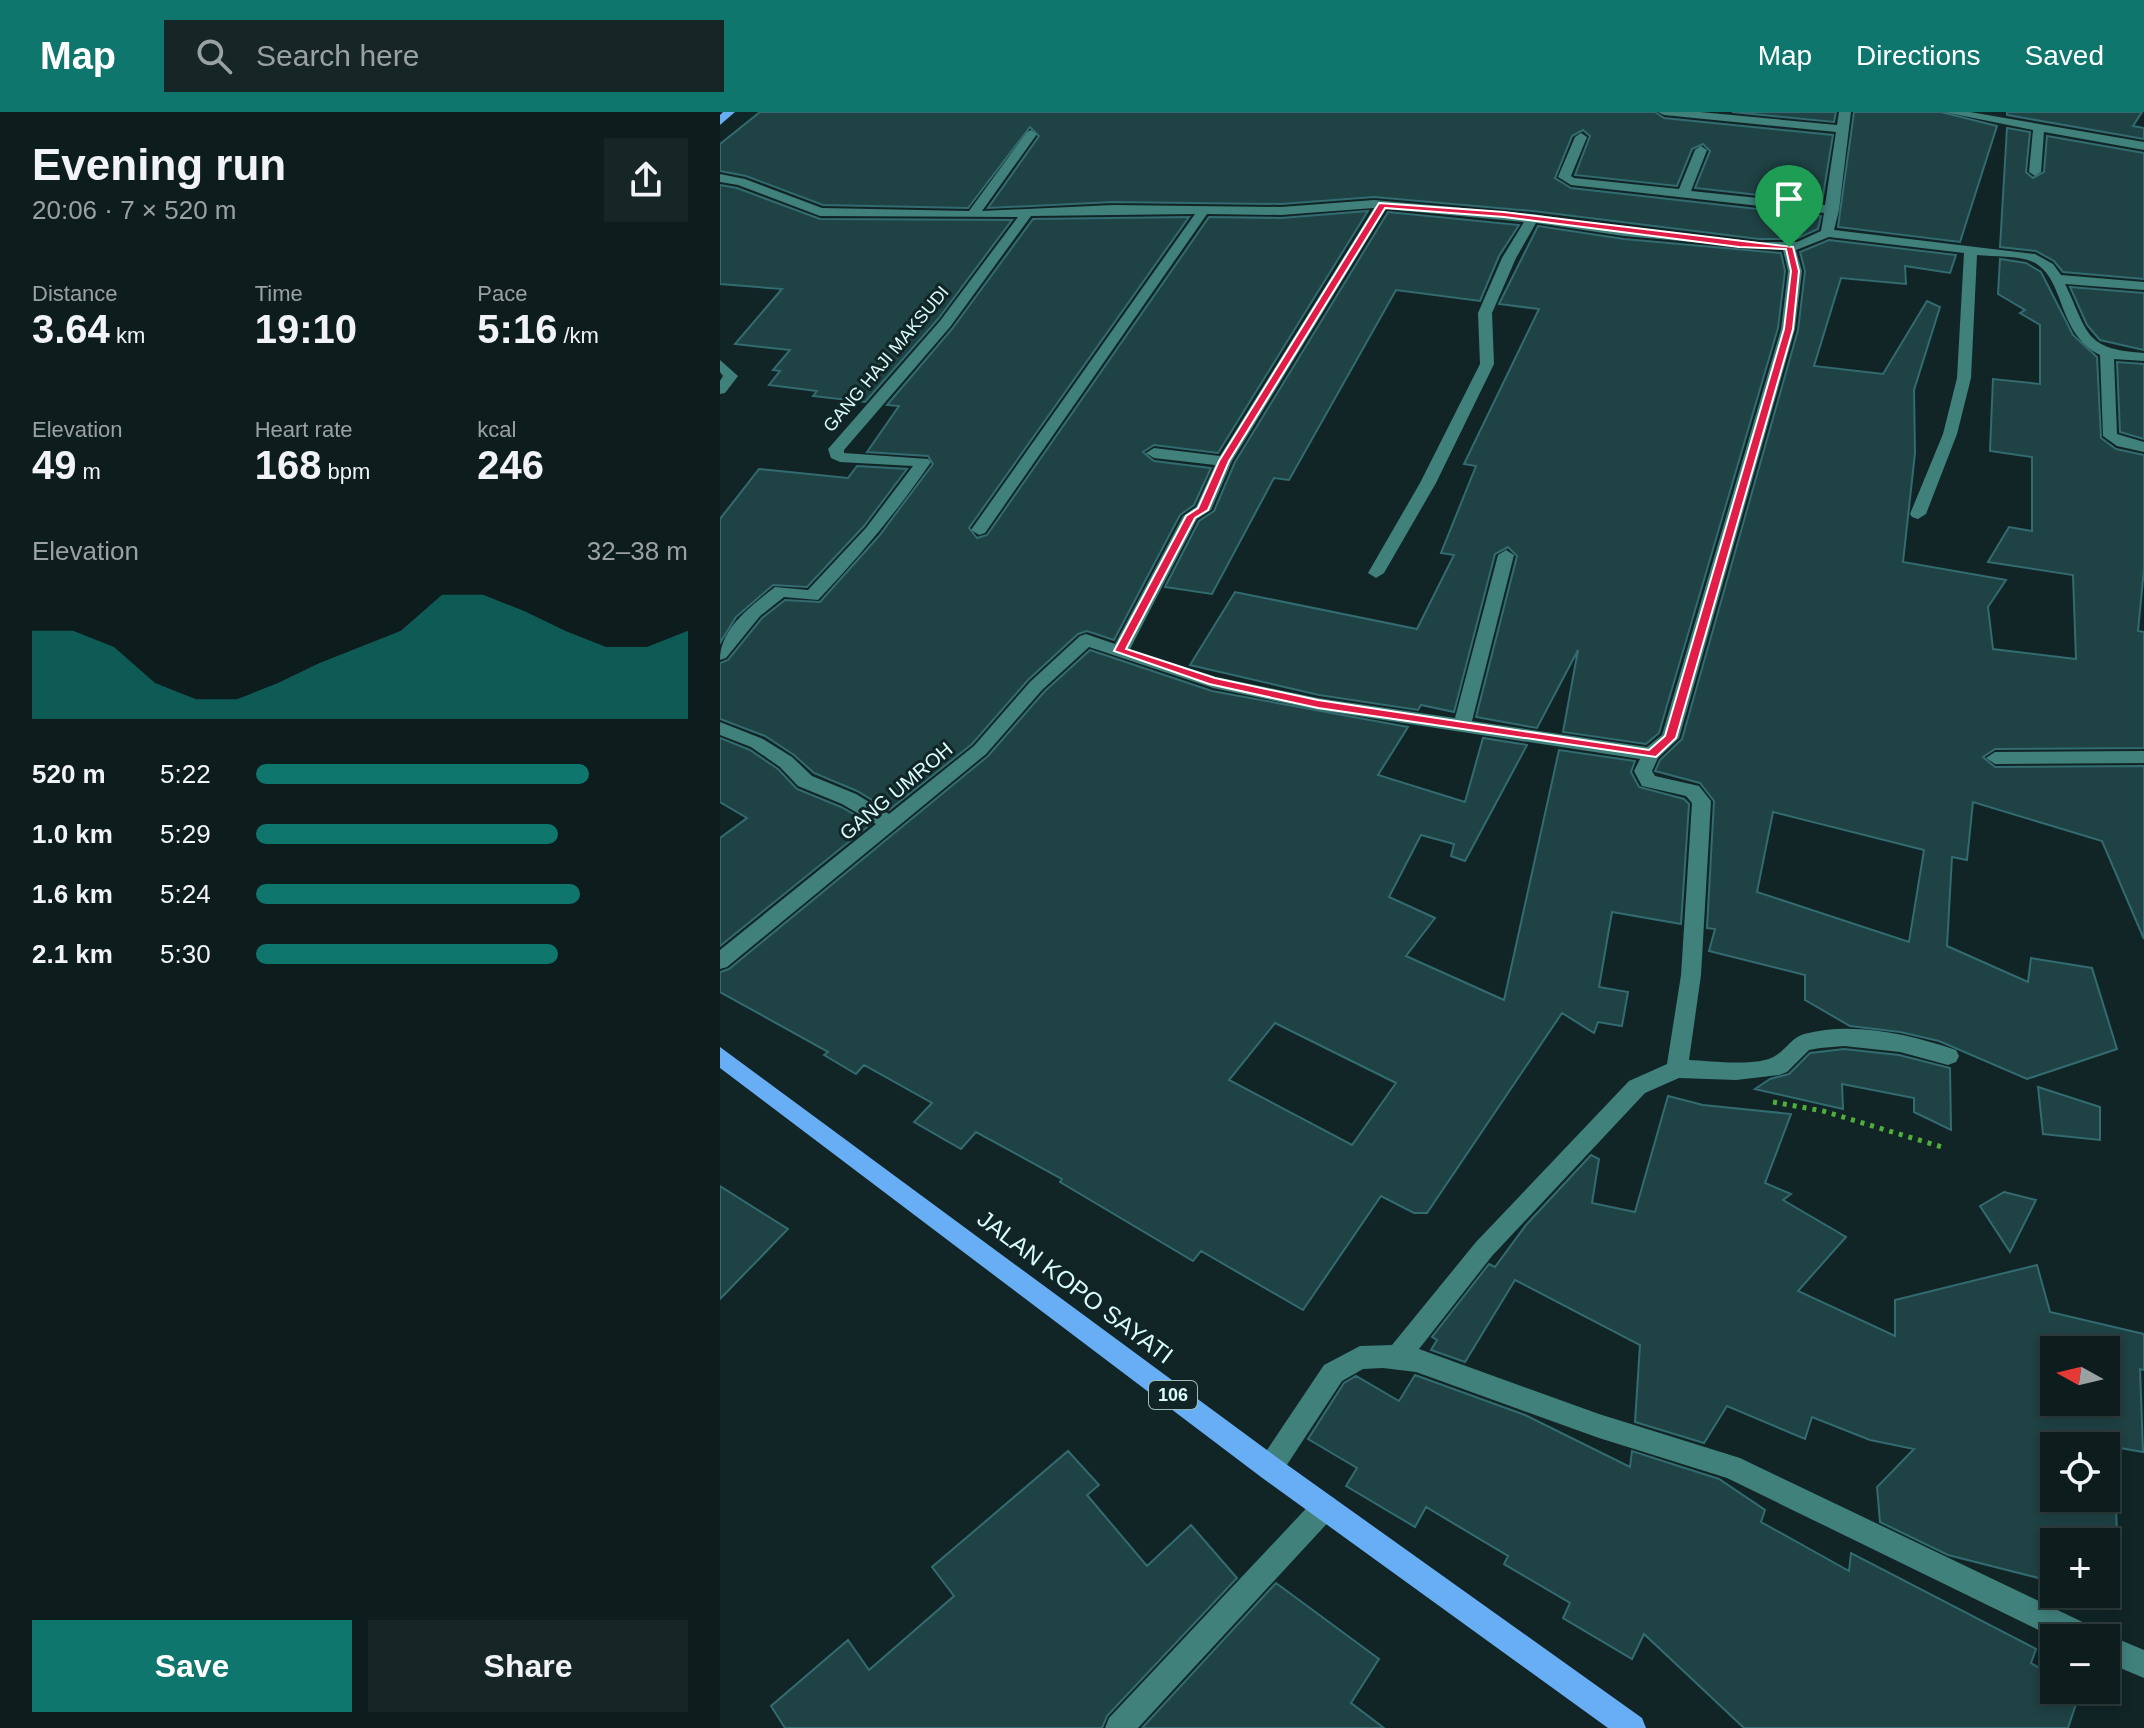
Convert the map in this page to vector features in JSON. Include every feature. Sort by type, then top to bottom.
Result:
[{"type":"main road","points":[[720,122],[729,112]]},
{"type":"main road","name":"JALAN KOPO SAYATI","points":[[720,1056],[1270,1468],[1632,1728]]},
{"type":"street","points":[[1664,112],[1840,129]]},
{"type":"street","points":[[1827,233],[1833,210],[1840,129],[1845,112]]},
{"type":"street","points":[[1950,112],[2144,146]]},
{"type":"street","points":[[2035,172],[2039,128]]},
{"type":"street","points":[[973,215],[1031,134]]},
{"type":"street","points":[[1581,137],[1565,179],[1833,210]]},
{"type":"street","points":[[1683,194],[1701,150]]},
{"type":"street","points":[[720,178],[741,182],[820,212],[973,215],[1382,205],[1533,218],[1624,232],[1789,247],[1810,243],[1827,233],[1971,249],[2035,258],[2058,279],[2076,332],[2107,353],[2144,357]]},
{"type":"street","points":[[1382,205],[1224,461],[1203,510],[1191,516],[1120,651],[1213,682],[1318,704],[1651,754]]},
{"type":"street","points":[[979,530],[1203,211]]},
{"type":"street","name":"GANG HAJI MAKSUDI","points":[[720,654],[754,612],[781,591],[812,596],[871,528],[886,516],[907,487],[923,462],[840,457],[836,449],[945,324],[1028,212]]},
{"type":"street","points":[[1376,573],[1428,483],[1487,364],[1485,313],[1509,258],[1533,218]]},
{"type":"street","points":[[1677,1069],[1691,975],[1702,801],[1692,791],[1649,781],[1643,771],[1651,754],[1670,738],[1788,329],[1795,271],[1789,247]]},
{"type":"street","points":[[1918,514],[1950,434],[1964,378],[1971,249]]},
{"type":"street","points":[[2058,279],[2144,286]]},
{"type":"street","points":[[2107,353],[2110,436],[2122,443],[2144,447]]},
{"type":"street","points":[[720,364],[731,376],[720,390]]},
{"type":"street","points":[[1154,453],[1224,461]]},
{"type":"street","points":[[1462,724],[1506,555]]},
{"type":"street","name":"GANG UMROH","points":[[720,961],[980,750],[1036,686],[1086,640],[1120,651]]},
{"type":"street","points":[[720,728],[757,743],[786,762],[805,781],[849,799],[892,824]]},
{"type":"street","points":[[1995,758],[2144,757]]},
{"type":"street","points":[[1397,1358],[1484,1249],[1637,1087],[1677,1069],[1736,1071],[1779,1066],[1803,1043],[1844,1037],[1900,1043],[1948,1056]]},
{"type":"street","points":[[1270,1468],[1333,1373],[1360,1358],[1416,1360],[1599,1426],[1731,1467],[2056,1624]]},
{"type":"street","points":[[1119,1728],[1325,1507]]},
{"type":"street","points":[[2120,1654],[2144,1664]]},
{"type":"path","points":[[1768,1102],[1823,1111],[1942,1147]]},
{"type":"building","points":[[760,112],[1655,112],[1664,118],[1833,135],[1822,202],[1695,188],[1710,151],[1703,144],[1692,149],[1677,186],[1575,175],[1590,136],[1583,130],[1572,136],[1555,178],[1571,188],[1821,216],[1818,229],[1796,239],[1759,239],[1533,211],[1374,197],[1281,204],[1113,202],[988,208],[1039,136],[1030,127],[968,208],[823,205],[746,176],[720,171],[720,144]]},
{"type":"building","points":[[1732,112],[1836,112],[1834,122]]},
{"type":"building","points":[[1854,112],[1941,112],[1997,126],[1960,242],[1838,227]]},
{"type":"building","points":[[2007,112],[2142,112],[2133,126],[2144,128],[2144,139],[2007,115]]},
{"type":"building","points":[[2007,128],[2030,132],[2026,172],[2033,178],[2044,172],[2047,136],[2144,153],[2144,279],[2063,272],[2054,261],[2036,251],[2000,247]]},
{"type":"building","points":[[720,185],[737,188],[820,219],[1012,220],[938,319],[865,402],[813,396],[817,391],[769,385],[780,371],[773,370],[790,350],[735,344],[782,289],[720,284]]},
{"type":"building","points":[[1368,211],[1218,453],[1154,445],[1143,452],[1154,461],[1211,468],[1194,505],[1180,515],[1114,640],[1087,631],[1078,634],[1028,680],[972,744],[889,810],[857,791],[814,773],[765,736],[720,719],[720,663],[728,660],[762,618],[785,600],[820,602],[879,536],[933,464],[928,456],[867,452],[899,406],[887,405],[952,329],[1033,219],[1189,217],[969,528],[977,538],[987,535],[1209,217],[1281,218]]},
{"type":"building","points":[[1388,212],[1519,225],[1499,256],[1480,301],[1396,290],[1289,480],[1274,478],[1212,594],[1165,587],[1199,521],[1214,511],[1235,462]]},
{"type":"building","points":[[1538,226],[1624,239],[1781,253],[1785,271],[1778,328],[1659,733],[1646,744],[1563,732],[1578,650],[1537,728],[1476,717],[1517,556],[1508,547],[1495,554],[1454,712],[1421,705],[1418,710],[1319,695],[1190,665],[1235,592],[1417,629],[1454,555],[1441,553],[1476,466],[1464,464],[1539,309],[1499,304]]},
{"type":"building","points":[[1829,240],[1956,255],[1950,273],[1905,266],[1906,284],[1841,278],[1814,366],[1883,374],[1927,301],[1940,307],[1914,390],[1915,453],[1903,562],[2006,580],[1988,607],[1993,649],[2076,659],[2073,575],[1988,562],[2009,527],[2032,531],[2032,457],[1990,451],[1993,379],[2040,384],[2040,325],[2020,313],[2025,310],[1998,294],[2000,259],[2026,263],[2041,272],[2073,335],[2097,357],[2101,438],[2116,449],[2144,455],[2144,569],[2138,631],[2144,632],[2144,748],[1995,749],[1983,757],[1995,767],[2144,766],[2144,939],[2102,841],[1973,802],[1967,860],[1952,857],[1947,946],[2028,982],[2031,958],[2092,968],[2117,1049],[2027,1079],[1939,1041],[1850,1026],[1805,1000],[1805,975],[1709,951],[1715,929],[1707,928],[1714,801],[1700,783],[1655,771],[1660,760],[1682,739],[1798,330],[1805,271],[1800,252]],"holes":[[[1773,812],[1924,850],[1909,942],[1757,892]]]},
{"type":"building","points":[[2070,287],[2144,293],[2144,350],[2100,340],[2087,325]]},
{"type":"building","points":[[2117,362],[2144,364],[2144,439],[2120,432]]},
{"type":"building","points":[[857,466],[907,469],[864,526],[807,587],[773,585],[736,617],[720,643],[720,519],[759,469],[848,478]]},
{"type":"building","points":[[1090,650],[1212,691],[1408,727],[1378,775],[1465,802],[1483,738],[1527,745],[1465,861],[1451,856],[1454,844],[1421,835],[1389,897],[1435,918],[1406,956],[1504,1000],[1559,750],[1635,761],[1631,772],[1639,787],[1684,799],[1689,804],[1681,924],[1612,912],[1599,987],[1628,992],[1622,1026],[1598,1022],[1594,1033],[1562,1013],[1427,1213],[1414,1213],[1381,1196],[1303,1310],[1201,1251],[1193,1261],[1060,1182],[1062,1179],[976,1132],[961,1149],[914,1122],[932,1103],[864,1065],[856,1074],[824,1055],[828,1052],[720,992],[720,972],[729,969],[988,756],[1044,692]],"holes":[[[1275,1023],[1396,1083],[1352,1145],[1229,1080]]]},
{"type":"building","points":[[720,738],[750,750],[778,769],[797,789],[841,807],[871,824],[720,946],[720,838],[747,818],[720,802]]},
{"type":"building","points":[[1844,1049],[1899,1055],[1950,1068],[1951,1130],[1914,1112],[1914,1098],[1842,1084],[1843,1109],[1755,1089],[1770,1079],[1789,1074],[1810,1053]]},
{"type":"building","points":[[2038,1087],[2100,1107],[2100,1140],[2043,1134]]},
{"type":"building","points":[[1668,1096],[1703,1105],[1791,1114],[1765,1183],[1791,1194],[1783,1200],[1846,1237],[1798,1291],[1895,1336],[1895,1300],[2037,1265],[2050,1312],[2144,1334],[2144,1370],[2140,1369],[2143,1452],[2120,1448],[2120,1432],[2040,1432],[2040,1512],[2116,1512],[2117,1528],[2040,1528],[2040,1578],[1948,1555],[1880,1522],[1877,1487],[1914,1449],[1870,1440],[1812,1417],[1805,1439],[1727,1406],[1704,1443],[1635,1422],[1640,1345],[1515,1280],[1465,1362],[1431,1350],[1437,1340],[1432,1337],[1489,1264],[1495,1267],[1526,1225],[1591,1155],[1599,1159],[1592,1203],[1635,1212]]},
{"type":"building","points":[[720,1186],[788,1229],[720,1299]]},
{"type":"building","points":[[2004,1192],[2036,1200],[2010,1252],[1980,1206]]},
{"type":"building","points":[[1415,1375],[1525,1415],[1630,1467],[1632,1451],[1719,1479],[1765,1510],[1761,1522],[1849,1571],[1851,1553],[2036,1649],[2031,1663],[2040,1668],[2040,1704],[2076,1704],[2068,1728],[1744,1728],[1644,1634],[1632,1659],[1563,1618],[1570,1603],[1504,1564],[1508,1556],[1426,1507],[1415,1527],[1346,1486],[1357,1468],[1308,1439],[1344,1383],[1356,1376],[1399,1401]]},
{"type":"building","points":[[1068,1451],[1099,1485],[1087,1495],[1147,1566],[1191,1525],[1237,1578],[1107,1716],[1102,1728],[785,1728],[771,1706],[848,1640],[869,1670],[954,1596],[932,1567]]},
{"type":"building","points":[[1276,1583],[1379,1659],[1351,1703],[1384,1728],[1142,1728]]},
{"type":"route","points":[[1382,205],[1533,218],[1739,245],[1789,247],[1795,271],[1788,329],[1670,738],[1651,754],[1318,704],[1213,682],[1120,651],[1191,516],[1203,510],[1224,461],[1382,205]]}]
